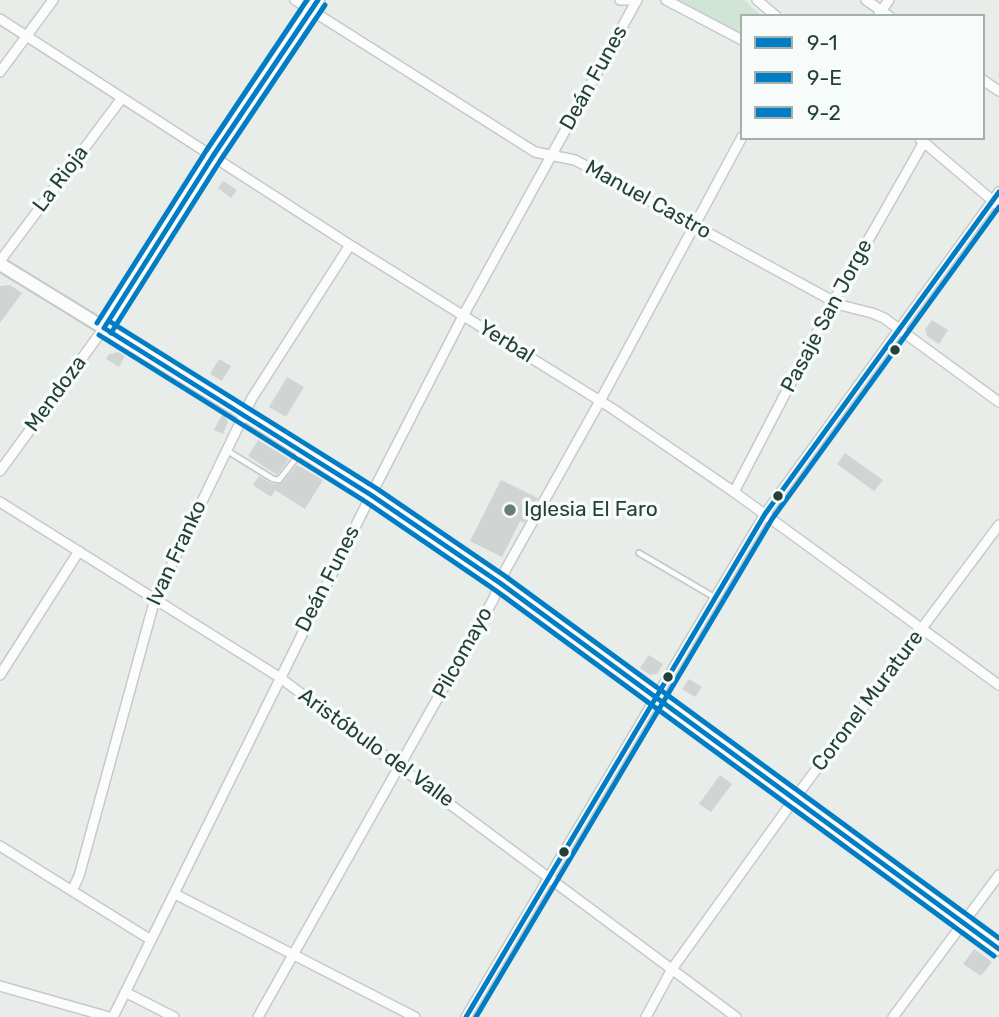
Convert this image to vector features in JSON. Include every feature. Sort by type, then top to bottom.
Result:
[{"type":"main road","name":"Mendoza","points":[[104,328],[213,156],[314,5]]},
{"type":"main road","points":[[0,262],[371,495],[500,583],[999,949]]},
{"type":"street","points":[[0,72],[53,0]]},
{"type":"street","name":"Manuel Castro","points":[[295,0],[314,5],[536,152],[575,160],[833,302],[872,313],[901,330],[999,402]]},
{"type":"street","points":[[620,0],[631,0]]},
{"type":"street","name":"Deán Funes","points":[[111,1017],[175,894],[279,677],[463,316],[636,0]]},
{"type":"street","points":[[666,0],[740,39]]},
{"type":"street","points":[[757,0],[774,14]]},
{"type":"street","points":[[866,0],[883,14],[889,0]]},
{"type":"street","name":"Yerbal","points":[[0,19],[351,245],[600,401],[765,514],[999,685]]},
{"type":"street","name":"La Rioja","points":[[0,262],[122,98]]},
{"type":"street","name":"Pilcomayo","points":[[258,1017],[400,766],[741,140]]},
{"type":"street","points":[[466,1017],[765,514],[997,200],[922,140]]},
{"type":"street","name":"Pasaje San Jorge","points":[[734,492],[833,302],[922,140]]},
{"type":"street","name":"Ivan Franko","points":[[72,891],[79,876],[155,599],[244,414],[351,245]]},
{"type":"street","name":"Mendoza","points":[[0,471],[104,328]]},
{"type":"street","name":"Aristóbulo del Valle","points":[[0,502],[279,677],[736,1017]]},
{"type":"street","name":"Coronel Murature","points":[[646,1017],[672,970],[795,797],[999,525]]},
{"type":"street","points":[[0,675],[79,551]]},
{"type":"street","points":[[0,846],[151,940]]},
{"type":"street","points":[[893,1017],[999,875]]},
{"type":"street","points":[[175,894],[415,1017]]},
{"type":"street","points":[[0,986],[111,1017]]},
{"type":"street","points":[[125,992],[174,1017]]},
{"type":"lane","points":[[226,450],[273,480],[279,480],[302,451]]},
{"type":"lane","points":[[639,553],[715,597]]},
{"type":"green space","points":[[674,0],[744,0],[760,14],[740,14],[740,34]]},
{"type":"building","points":[[223,181],[237,190],[231,198],[218,188]]},
{"type":"building","points":[[10,285],[22,293],[0,323],[0,286]]},
{"type":"building","points":[[932,320],[948,330],[939,344],[927,336],[925,329]]},
{"type":"building","points":[[118,352],[125,356],[119,367],[106,359],[109,354]]},
{"type":"building","points":[[219,359],[231,366],[222,381],[210,374]]},
{"type":"building","points":[[287,377],[304,387],[286,417],[269,407]]},
{"type":"building","points":[[223,413],[228,422],[223,434],[214,430]]},
{"type":"building","points":[[258,440],[289,459],[277,475],[248,456]]},
{"type":"building","points":[[845,453],[883,480],[874,491],[837,464]]},
{"type":"building","points":[[297,465],[323,480],[305,509],[275,490],[271,497],[253,485],[259,476],[272,484],[281,484]]},
{"type":"building","name":"Iglesia El Faro","points":[[501,480],[538,498],[524,523],[520,521],[502,557],[470,541]]},
{"type":"building","points":[[649,655],[663,664],[657,674],[650,675],[640,668]]},
{"type":"building","points":[[689,679],[702,687],[695,697],[682,689]]},
{"type":"building","points":[[720,775],[732,784],[711,812],[699,804]]},
{"type":"building","points":[[974,949],[992,962],[981,976],[963,964]]},
{"type":"transit line","name":"9-2","points":[[97,323],[206,151],[307,0]]},
{"type":"transit line","name":"9-1","points":[[104,328],[213,156],[318,0]]},
{"type":"transit line","name":"9-E","points":[[111,333],[220,161],[325,5]]},
{"type":"transit line","name":"9-1","points":[[466,1017],[765,514],[999,192]]},
{"type":"transit line","name":"9-E","points":[[476,1017],[772,519],[999,207]]},
{"type":"transit line","name":"9-2","points":[[109,321],[376,488],[505,576],[999,938]]},
{"type":"transit line","name":"9-1","points":[[104,328],[371,495],[500,583],[999,949]]},
{"type":"transit line","name":"9-E","points":[[99,335],[366,502],[495,590],[994,956]]},
{"type":"place","name":"Iglesia El Faro","points":[[510,510]]}]
